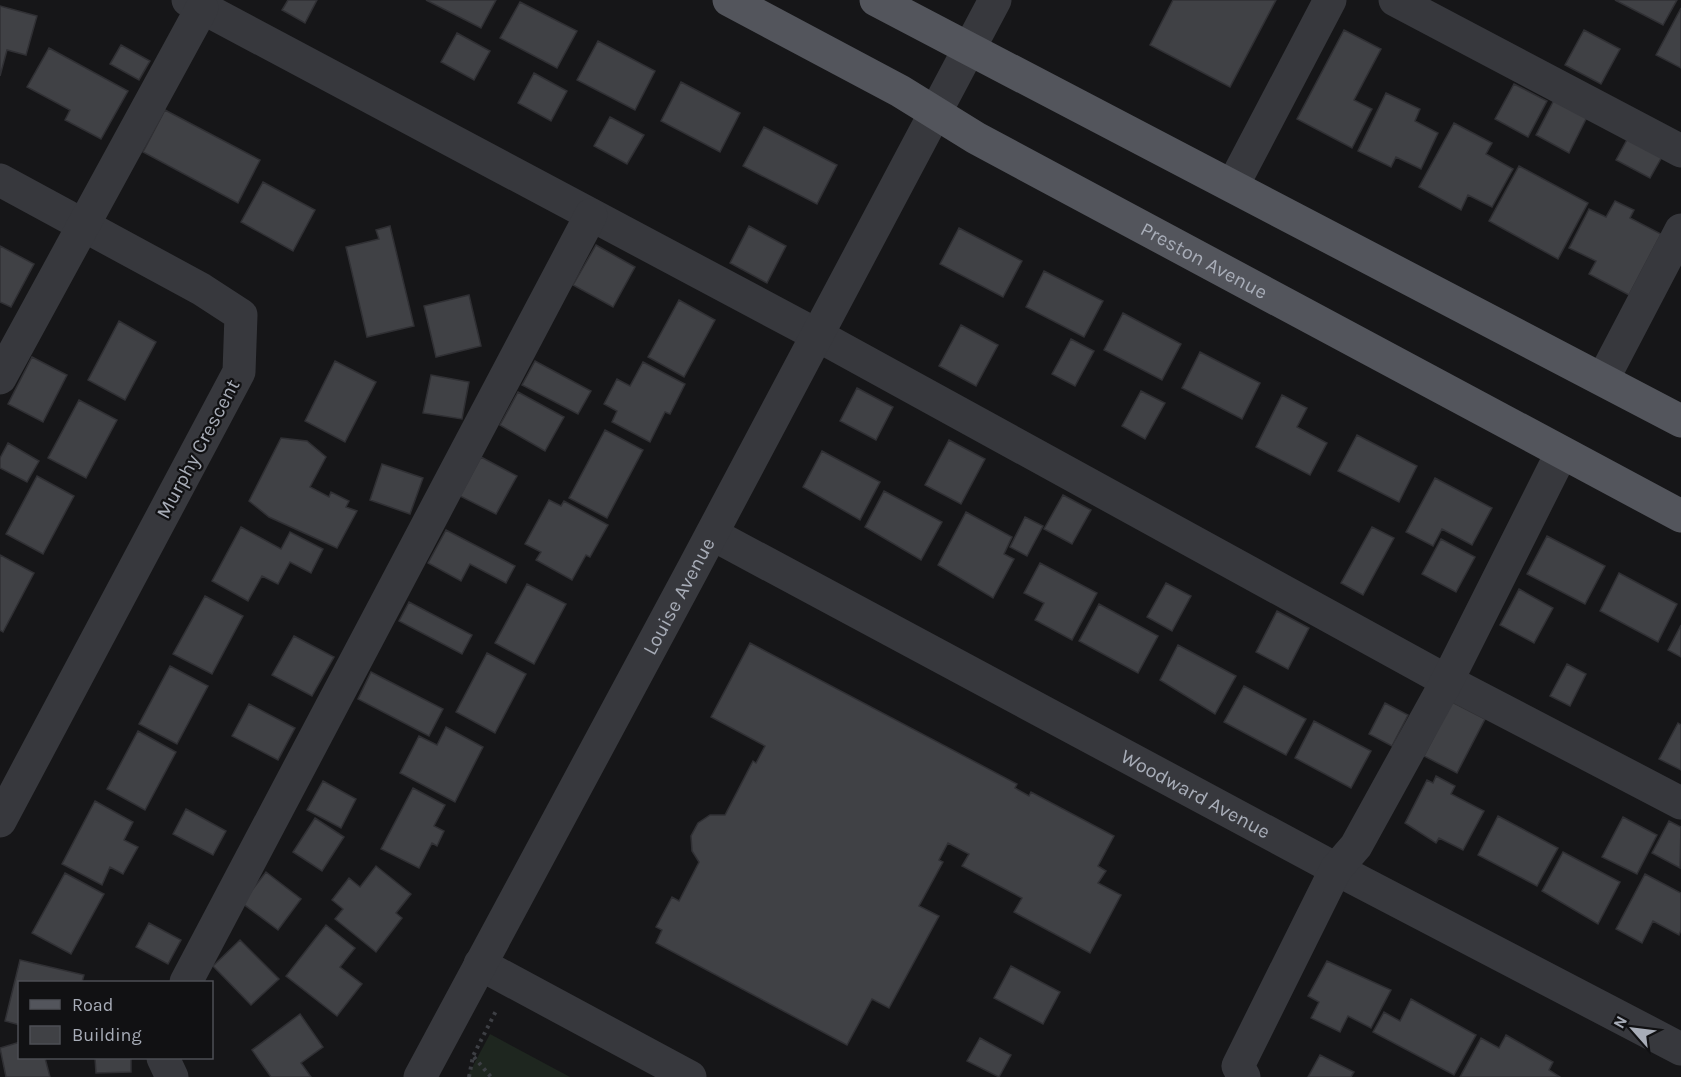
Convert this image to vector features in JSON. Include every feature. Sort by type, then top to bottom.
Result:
[{"type":"main road","name":"Preston Avenue","points":[[729,0],[935,112],[976,138],[1561,454],[1681,516]]},
{"type":"main road","points":[[876,0],[1681,421]]},
{"type":"street","name":"Louise Avenue","points":[[420,1077],[712,534],[994,0]]},
{"type":"street","points":[[1233,185],[1330,0]]},
{"type":"street","points":[[1395,0],[1681,151]]},
{"type":"street","points":[[0,378],[83,225],[195,4],[817,335],[1447,681],[1681,803]]},
{"type":"street","name":"Murphy Crescent","points":[[0,180],[201,289],[241,315],[239,372],[0,821]]},
{"type":"street","points":[[187,981],[591,215]]},
{"type":"street","points":[[1603,379],[1681,230]]},
{"type":"street","points":[[1244,1077],[1238,1066],[1336,869],[1356,846],[1447,681],[1561,454]]},
{"type":"street","name":"Woodward Avenue","points":[[712,534],[1336,869],[1681,1049]]},
{"type":"street","points":[[480,964],[690,1077]]},
{"type":"street","points":[[163,1059],[172,1077]]},
{"type":"path","points":[[469,1077],[473,1056],[512,981]]},
{"type":"path","points":[[473,1056],[491,1077]]},
{"type":"shaded area","points":[[490,1034],[570,1077],[467,1077]]},
{"type":"building","points":[[288,0],[317,0],[305,23],[282,10]]},
{"type":"building","points":[[426,0],[496,0],[481,28]]},
{"type":"building","points":[[1173,0],[1276,0],[1230,87],[1150,45]]},
{"type":"building","points":[[1615,0],[1677,0],[1663,25]]},
{"type":"building","points":[[520,2],[577,31],[557,68],[500,38]]},
{"type":"building","points":[[0,6],[37,16],[26,55],[7,50],[0,76]]},
{"type":"building","points":[[1681,8],[1681,68],[1656,55]]},
{"type":"building","points":[[1344,30],[1381,49],[1354,100],[1372,109],[1352,148],[1297,119]]},
{"type":"building","points":[[1584,30],[1620,49],[1601,84],[1565,65]]},
{"type":"building","points":[[457,33],[490,51],[474,80],[441,62]]},
{"type":"building","points":[[598,41],[655,71],[635,110],[577,80]]},
{"type":"building","points":[[121,45],[150,61],[139,80],[110,64]]},
{"type":"building","points":[[49,48],[128,91],[101,139],[65,120],[70,110],[27,87]]},
{"type":"building","points":[[534,73],[567,91],[551,121],[518,103]]},
{"type":"building","points":[[681,82],[740,113],[720,152],[661,121]]},
{"type":"building","points":[[1514,84],[1547,101],[1528,137],[1495,119]]},
{"type":"building","points":[[1386,93],[1420,109],[1415,121],[1438,133],[1421,169],[1396,157],[1391,167],[1358,151]]},
{"type":"building","points":[[1554,100],[1587,117],[1569,153],[1536,135]]},
{"type":"building","points":[[165,110],[260,160],[238,203],[143,152]]},
{"type":"building","points":[[610,117],[644,135],[627,164],[594,146]]},
{"type":"building","points":[[1454,123],[1492,143],[1486,154],[1513,169],[1492,207],[1468,195],[1461,210],[1419,187]]},
{"type":"building","points":[[764,127],[837,165],[817,204],[743,166]]},
{"type":"building","points":[[1629,136],[1663,155],[1650,178],[1616,160]]},
{"type":"building","points":[[1519,166],[1588,203],[1558,259],[1489,221]]},
{"type":"building","points":[[263,182],[315,210],[293,251],[241,222]]},
{"type":"building","points":[[1615,201],[1634,210],[1630,218],[1661,234],[1629,295],[1589,274],[1596,261],[1569,248],[1589,209],[1606,217]]},
{"type":"building","points":[[390,226],[414,326],[367,337],[346,247],[379,239],[376,230]]},
{"type":"building","points":[[749,226],[786,246],[767,283],[730,263]]},
{"type":"building","points":[[959,228],[1022,261],[1003,297],[940,264]]},
{"type":"building","points":[[596,245],[635,267],[613,307],[573,285]]},
{"type":"building","points":[[0,246],[34,264],[11,307],[0,302]]},
{"type":"building","points":[[1044,271],[1103,301],[1084,337],[1026,307]]},
{"type":"building","points":[[469,295],[481,346],[436,357],[424,306]]},
{"type":"building","points":[[679,300],[715,320],[684,377],[648,357]]},
{"type":"building","points":[[1123,313],[1181,344],[1162,380],[1104,350]]},
{"type":"building","points":[[119,321],[156,342],[125,400],[88,380]]},
{"type":"building","points":[[961,325],[998,345],[976,386],[939,366]]},
{"type":"building","points":[[1071,339],[1094,351],[1075,386],[1052,374]]},
{"type":"building","points":[[1200,352],[1260,383],[1242,419],[1182,388]]},
{"type":"building","points":[[32,357],[67,375],[43,422],[8,404]]},
{"type":"building","points":[[335,361],[376,382],[345,442],[305,421]]},
{"type":"building","points":[[535,361],[591,391],[578,414],[522,385]]},
{"type":"building","points":[[643,362],[685,384],[670,414],[665,412],[650,442],[612,422],[617,411],[604,404],[617,379],[630,386]]},
{"type":"building","points":[[431,375],[469,382],[462,419],[423,413]]},
{"type":"building","points":[[857,388],[893,407],[876,440],[840,421]]},
{"type":"building","points":[[1141,391],[1165,403],[1145,439],[1122,426]]},
{"type":"building","points":[[518,392],[564,417],[545,451],[500,425]]},
{"type":"building","points":[[1282,395],[1307,408],[1297,427],[1327,443],[1310,475],[1256,447]]},
{"type":"building","points":[[79,400],[117,420],[86,478],[48,458]]},
{"type":"building","points":[[605,430],[643,450],[607,518],[569,498]]},
{"type":"building","points":[[1357,435],[1417,466],[1399,502],[1338,471]]},
{"type":"building","points":[[281,438],[307,441],[326,457],[310,487],[329,497],[331,492],[349,501],[346,507],[357,511],[337,548],[269,517],[249,501]]},
{"type":"building","points":[[949,440],[985,459],[961,504],[925,485]]},
{"type":"building","points":[[8,443],[39,461],[27,482],[0,468],[0,458]]},
{"type":"building","points":[[822,451],[880,482],[860,520],[803,487]]},
{"type":"building","points":[[481,457],[517,476],[496,514],[460,496]]},
{"type":"building","points":[[382,464],[423,478],[410,514],[370,500]]},
{"type":"building","points":[[37,476],[74,496],[43,554],[6,534]]},
{"type":"building","points":[[1435,478],[1492,508],[1472,545],[1442,529],[1433,546],[1406,532]]},
{"type":"building","points":[[884,491],[942,522],[921,560],[865,527]]},
{"type":"building","points":[[1063,495],[1091,510],[1072,544],[1044,529]]},
{"type":"building","points":[[549,500],[561,506],[564,501],[608,525],[590,557],[586,555],[572,580],[536,560],[541,552],[525,544]]},
{"type":"building","points":[[966,512],[1012,537],[1004,554],[1014,559],[993,598],[938,565]]},
{"type":"building","points":[[1025,517],[1043,526],[1027,556],[1010,547]]},
{"type":"building","points":[[241,527],[281,549],[290,532],[323,549],[311,573],[290,562],[278,584],[262,576],[248,601],[212,581]]},
{"type":"building","points":[[1372,527],[1394,538],[1363,595],[1341,583]]},
{"type":"building","points":[[446,530],[515,566],[506,583],[470,564],[461,581],[428,563]]},
{"type":"building","points":[[1547,536],[1605,566],[1585,604],[1527,574]]},
{"type":"building","points":[[1441,539],[1475,557],[1456,592],[1422,574]]},
{"type":"building","points":[[0,555],[34,573],[3,632],[0,630]]},
{"type":"building","points":[[1040,563],[1097,593],[1072,640],[1035,620],[1044,603],[1024,593]]},
{"type":"building","points":[[1619,573],[1677,604],[1658,642],[1600,611]]},
{"type":"building","points":[[1166,583],[1191,596],[1172,631],[1147,617]]},
{"type":"building","points":[[527,584],[566,604],[534,664],[495,643]]},
{"type":"building","points":[[1519,589],[1553,608],[1534,643],[1500,625]]},
{"type":"building","points":[[205,596],[243,616],[212,674],[173,654]]},
{"type":"building","points":[[409,602],[472,635],[462,654],[399,621]]},
{"type":"building","points":[[1099,604],[1158,636],[1138,673],[1079,641]]},
{"type":"building","points":[[1277,611],[1309,628],[1288,669],[1256,652]]},
{"type":"building","points":[[1681,625],[1681,657],[1668,650]]},
{"type":"building","points":[[294,636],[334,657],[312,696],[272,675]]},
{"type":"building","points":[[750,643],[1017,784],[1015,788],[1029,796],[1031,792],[1114,836],[1098,866],[1106,871],[1098,883],[1121,895],[1090,953],[1014,912],[1022,898],[962,866],[969,854],[948,843],[939,860],[943,862],[919,906],[939,916],[889,1008],[872,999],[847,1045],[656,943],[662,930],[656,927],[672,897],[679,901],[699,862],[692,851],[691,836],[698,823],[710,815],[725,815],[753,761],[756,763],[765,746],[711,717]]},
{"type":"building","points":[[1178,645],[1236,676],[1215,714],[1160,680]]},
{"type":"building","points":[[487,653],[526,674],[495,733],[456,712]]},
{"type":"building","points":[[1567,664],[1586,674],[1570,706],[1550,696]]},
{"type":"building","points":[[170,666],[208,686],[177,744],[139,724]]},
{"type":"building","points":[[371,672],[443,709],[429,736],[358,699]]},
{"type":"building","points":[[1244,686],[1306,719],[1286,755],[1224,722]]},
{"type":"building","points":[[1452,702],[1485,719],[1457,773],[1424,756]]},
{"type":"building","points":[[1385,703],[1408,715],[1392,746],[1369,734]]},
{"type":"building","points":[[249,704],[295,728],[278,760],[232,736]]},
{"type":"building","points":[[1314,721],[1371,751],[1351,788],[1295,758]]},
{"type":"building","points":[[1678,723],[1681,725],[1681,770],[1659,759]]},
{"type":"building","points":[[446,727],[483,747],[455,802],[400,773],[419,736],[437,745]]},
{"type":"building","points":[[138,731],[176,752],[145,810],[107,789]]},
{"type":"building","points":[[1436,776],[1455,786],[1451,794],[1484,811],[1463,850],[1439,838],[1436,843],[1405,823],[1427,780],[1433,783]]},
{"type":"building","points":[[323,781],[356,799],[341,828],[307,810]]},
{"type":"building","points":[[413,788],[445,805],[434,826],[444,831],[437,846],[432,843],[419,868],[381,849]]},
{"type":"building","points":[[95,801],[133,822],[124,840],[138,847],[123,874],[110,867],[102,885],[62,864]]},
{"type":"building","points":[[186,809],[226,831],[213,855],[173,834]]},
{"type":"building","points":[[1498,816],[1558,848],[1537,886],[1478,855]]},
{"type":"building","points":[[1623,817],[1657,835],[1637,874],[1602,857]]},
{"type":"building","points":[[315,818],[344,837],[322,871],[293,852]]},
{"type":"building","points":[[1669,821],[1681,827],[1680,868],[1652,853]]},
{"type":"building","points":[[1563,852],[1620,882],[1598,924],[1542,891]]},
{"type":"building","points":[[376,866],[411,894],[396,913],[402,918],[376,952],[335,919],[343,909],[332,900],[349,878],[360,887]]},
{"type":"building","points":[[266,872],[301,899],[278,930],[242,903]]},
{"type":"building","points":[[65,873],[104,894],[71,954],[32,933]]},
{"type":"building","points":[[1645,874],[1681,893],[1679,935],[1653,921],[1642,943],[1616,929]]},
{"type":"building","points":[[149,923],[181,940],[168,964],[136,947]]},
{"type":"building","points":[[326,925],[355,948],[340,967],[362,984],[337,1016],[286,976]]},
{"type":"building","points":[[240,940],[279,979],[251,1005],[213,966]]},
{"type":"building","points":[[20,960],[84,975],[82,981],[18,981],[18,1024],[5,1021]]},
{"type":"building","points":[[1327,961],[1391,990],[1371,1028],[1348,1016],[1340,1032],[1311,1018],[1319,1002],[1308,996]]},
{"type":"building","points":[[1011,966],[1060,992],[1043,1024],[994,998]]},
{"type":"building","points":[[1411,999],[1476,1035],[1454,1075],[1373,1032],[1384,1012],[1400,1021]]},
{"type":"building","points":[[300,1014],[323,1047],[301,1063],[311,1077],[271,1077],[252,1050]]},
{"type":"building","points":[[1506,1035],[1553,1062],[1549,1070],[1560,1077],[1460,1077],[1481,1038],[1499,1048]]},
{"type":"building","points":[[980,1038],[1011,1055],[999,1077],[967,1061]]},
{"type":"building","points":[[18,1043],[18,1059],[45,1059],[50,1077],[6,1077],[0,1048]]},
{"type":"building","points":[[1320,1055],[1354,1072],[1351,1077],[1308,1077]]},
{"type":"building","points":[[95,1059],[131,1059],[131,1072],[96,1073]]}]
